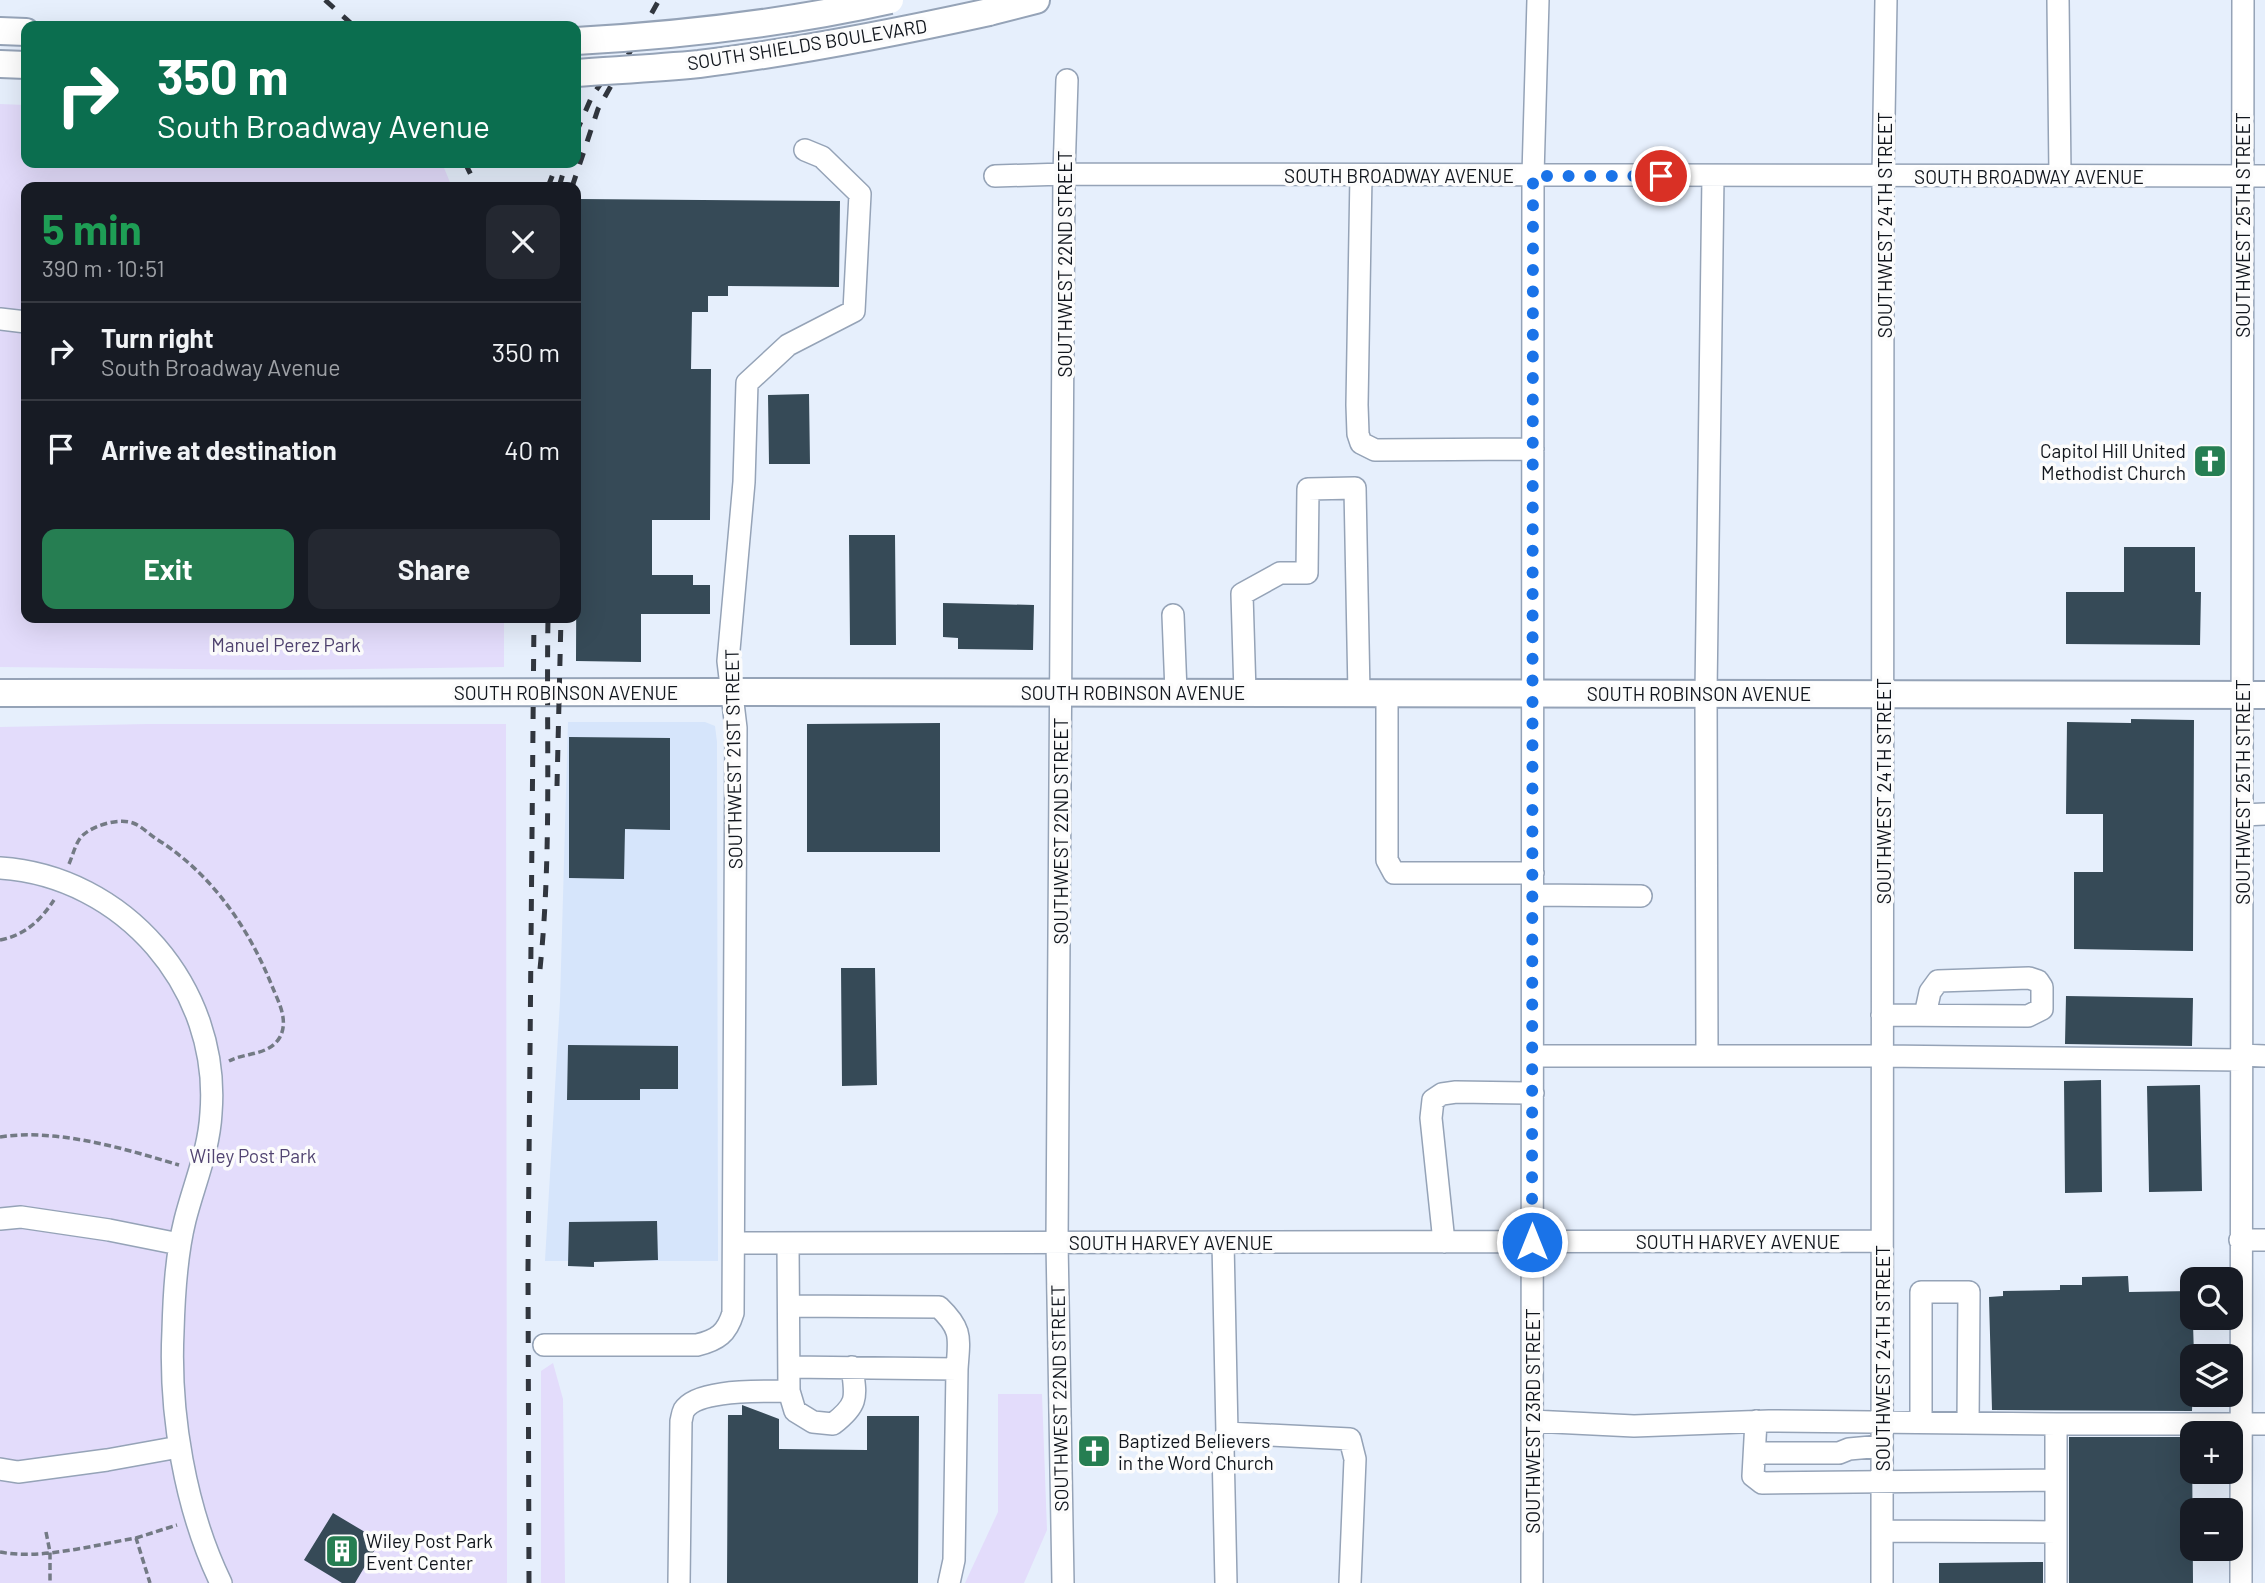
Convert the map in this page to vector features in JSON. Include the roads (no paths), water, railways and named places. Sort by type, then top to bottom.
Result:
[{"type":"main road","name":"SOUTH SHIELDS BOULEVARD","points":[[581,41],[696,31],[848,10],[890,0]]},
{"type":"main road","name":"SOUTH SHIELDS BOULEVARD","points":[[581,73],[698,64],[855,41],[1036,0]]},
{"type":"main road","points":[[0,31],[21,32]]},
{"type":"main road","points":[[0,64],[21,65]]},
{"type":"main road","name":"SOUTH ROBINSON AVENUE","points":[[0,693],[2253,695]]},
{"type":"street","name":"SOUTHWEST 23RD STREET","points":[[1532,1583],[1533,176],[1538,0]]},
{"type":"street","name":"SOUTHWEST 24TH STREET","points":[[1882,1583],[1883,176],[1886,0]]},
{"type":"street","points":[[2058,0],[2060,175]]},
{"type":"street","name":"SOUTHWEST 25TH STREET","points":[[2241,1421],[2242,815],[2253,695],[2242,175],[2243,0]]},
{"type":"street","name":"SOUTHWEST 22ND STREET","points":[[1063,1583],[1057,1242],[1066,80]]},
{"type":"street","name":"SOUTHWEST 21ST STREET","points":[[735,1244],[736,728],[728,661],[744,482],[747,383],[788,345],[854,311],[860,194],[822,157],[805,150]]},
{"type":"street","points":[[1361,175],[1357,405],[1358,435],[1361,443],[1375,450],[1533,449]]},
{"type":"street","name":"SOUTH BROADWAY AVENUE","points":[[995,176],[2265,176]]},
{"type":"street","points":[[1707,1056],[1706,694],[1713,176]]},
{"type":"street","points":[[0,319],[21,321]]},
{"type":"street","points":[[1245,693],[1242,594],[1280,573],[1307,573],[1308,489],[1355,488],[1359,693]]},
{"type":"street","points":[[1173,615],[1176,692]]},
{"type":"street","points":[[1387,693],[1387,860],[1394,873],[1533,873]]},
{"type":"street","points":[[2242,815],[2265,814]]},
{"type":"street","points":[[0,868],[20,869],[63,880],[94,894],[147,935],[178,976],[195,1010],[207,1049],[212,1112],[200,1173],[179,1244],[172,1333],[173,1394],[184,1473],[221,1583]]},
{"type":"street","points":[[1533,895],[1641,896]]},
{"type":"street","points":[[1882,1015],[1925,1016],[2028,1016],[2042,1009],[2042,987],[2038,981],[2029,978],[1938,981],[1930,992],[1925,1016]]},
{"type":"street","points":[[1533,1056],[2265,1056]]},
{"type":"street","points":[[1444,1242],[1431,1118],[1433,1100],[1442,1094],[1533,1093]]},
{"type":"street","points":[[0,1219],[21,1217],[179,1244]]},
{"type":"street","points":[[2240,1240],[2265,1240]]},
{"type":"street","name":"SOUTH HARVEY AVENUE","points":[[735,1244],[1882,1241]]},
{"type":"street","points":[[1223,1242],[1227,1433],[1223,1448],[1226,1583]]},
{"type":"street","points":[[788,1243],[789,1391],[795,1412],[813,1422],[833,1424],[846,1414],[856,1397],[852,1367]]},
{"type":"street","points":[[544,1345],[687,1345],[716,1339],[727,1329],[733,1313],[735,1244]]},
{"type":"street","points":[[1921,1422],[1922,1292],[1969,1292],[1968,1423]]},
{"type":"street","points":[[789,1306],[939,1307],[954,1322],[959,1337],[954,1546],[949,1583]]},
{"type":"street","points":[[789,1367],[957,1369]]},
{"type":"street","points":[[679,1583],[681,1421],[684,1410],[697,1400],[728,1393],[789,1391]]},
{"type":"street","points":[[1532,1420],[1634,1426],[1756,1421],[2180,1424]]},
{"type":"street","points":[[1756,1421],[1753,1476],[1762,1483],[2056,1480]]},
{"type":"street","points":[[2056,1424],[2056,1583]]},
{"type":"street","points":[[2243,1424],[2265,1424]]},
{"type":"street","points":[[1227,1433],[1350,1439],[1355,1459],[1350,1583]]},
{"type":"street","points":[[1754,1458],[1762,1452],[1839,1452],[1882,1446]]},
{"type":"street","points":[[0,1469],[18,1472],[179,1447]]},
{"type":"street","name":"SOUTHWEST 25TH STREET","points":[[2241,1484],[2241,1583]]},
{"type":"street","points":[[1882,1531],[2056,1531]]},
{"type":"railway","points":[[325,0],[348,21]]},
{"type":"railway","points":[[581,160],[598,109],[659,0]]},
{"type":"railway","points":[[581,121],[592,96],[611,69]]},
{"type":"railway","points":[[468,168],[474,182]]},
{"type":"railway","points":[[550,182],[555,168]]},
{"type":"railway","points":[[560,182],[565,168]]},
{"type":"railway","points":[[574,182],[578,168]]},
{"type":"railway","points":[[529,1583],[528,1269],[534,623]]},
{"type":"railway","points":[[540,969],[546,882],[548,623]]},
{"type":"railway","points":[[557,786],[561,623]]},
{"type":"place","name":"Capitol Hill United Methodist Church","points":[[2210,461]]},
{"type":"place","name":"Baptized Believers in the Word Church","points":[[1094,1451]]},
{"type":"place","name":"Wiley Post Park Event Center","points":[[342,1551]]},
{"type":"park label","name":"Manuel Perez Park","points":[[286,644]]},
{"type":"park label","name":"Wiley Post Park","points":[[253,1155]]}]
